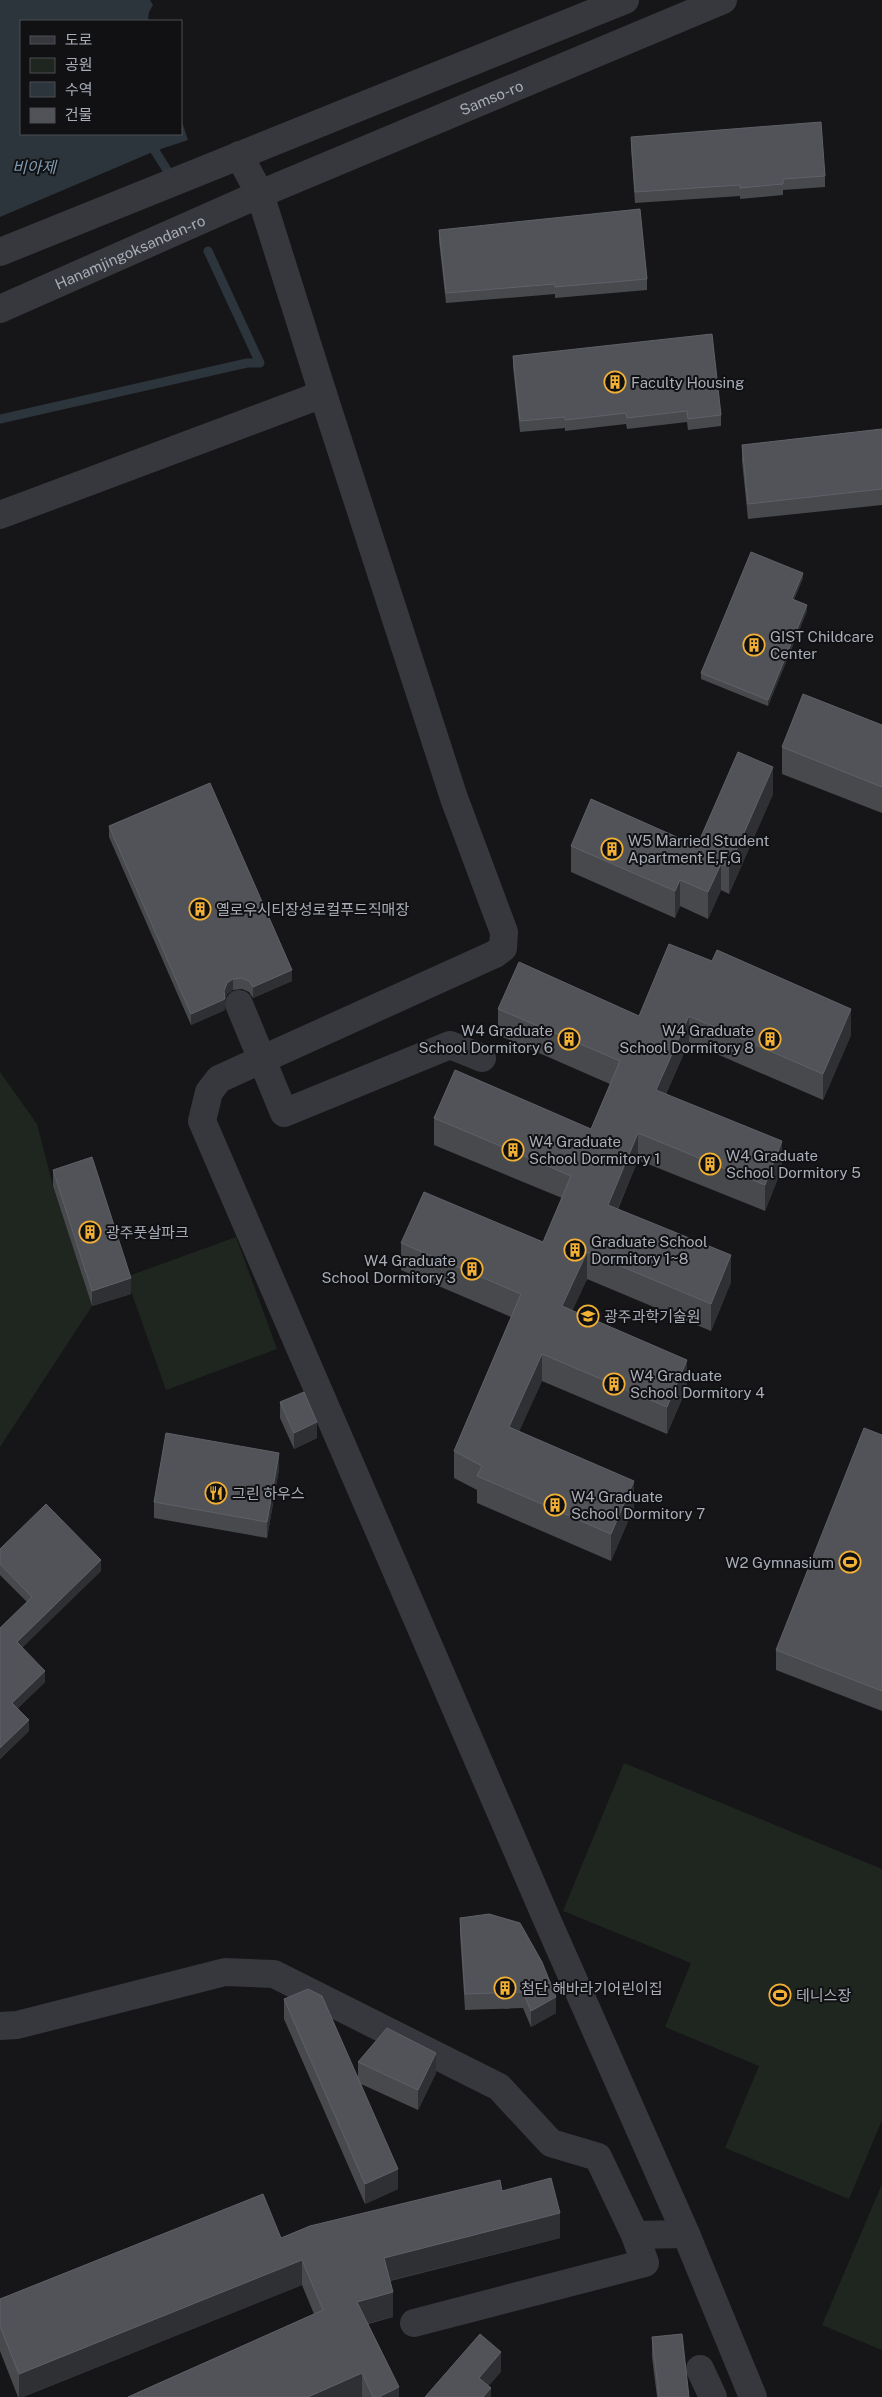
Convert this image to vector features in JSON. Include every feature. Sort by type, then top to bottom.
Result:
[{"type":"street","points":[[0,252],[625,0]]},
{"type":"street","name":"Samso-ro","points":[[260,194],[723,0]]},
{"type":"street","points":[[239,155],[260,194],[454,798],[504,932],[503,948],[495,954],[219,1079],[209,1092],[203,1111],[204,1130],[544,1913],[686,2234],[753,2397]]},
{"type":"street","name":"Hanamjingoksandan-ro","points":[[0,309],[260,194]]},
{"type":"street","points":[[0,515],[323,394]]},
{"type":"street","points":[[239,1004],[284,1113],[450,1045],[482,1058]]},
{"type":"street","points":[[6,2028],[225,1972],[274,1974],[499,2087],[552,2143],[598,2157],[635,2235],[645,2263],[414,2322]]},
{"type":"street","points":[[635,2235],[686,2234]]},
{"type":"street","points":[[700,2369],[712,2397]]},
{"type":"green space","points":[[0,1072],[37,1124],[53,1186],[92,1306],[0,1447]]},
{"type":"green space","points":[[236,1237],[277,1349],[166,1390],[126,1277]]},
{"type":"green space","name":"테니스장","points":[[624,1763],[882,1869],[882,2120],[849,2199],[725,2148],[759,2066],[665,2027],[691,1963],[563,1911]]},
{"type":"green space","points":[[882,2184],[882,2350],[822,2325]]},
{"type":"water","name":"비아제","points":[[0,0],[150,0],[153,5],[149,12],[148,20],[20,20],[20,135],[182,135],[182,122],[188,140],[155,151],[0,217]]},
{"type":"building","points":[[821,122],[825,176],[783,179],[783,184],[740,188],[740,185],[635,192],[631,137]]},
{"type":"building","points":[[640,209],[647,279],[555,287],[555,284],[446,293],[439,230]]},
{"type":"building","name":"Faculty Housing","points":[[712,334],[721,415],[688,419],[687,411],[627,418],[626,413],[565,420],[565,417],[520,421],[513,356]]},
{"type":"building","points":[[882,429],[882,489],[748,504],[742,445]]},
{"type":"building","name":"GIST Childcare Center","points":[[751,552],[803,573],[792,599],[807,605],[768,700],[701,673]]},
{"type":"building","points":[[803,694],[882,725],[882,787],[782,747]]},
{"type":"building","points":[[738,752],[773,767],[729,867],[721,864],[708,892],[680,880],[675,891],[571,846],[591,799],[697,846]]},
{"type":"building","name":"옐로우시티장성로컬푸드직매장","points":[[210,783],[292,970],[253,987],[249,981],[242,978],[233,979],[227,983],[224,991],[225,999],[191,1014],[109,826]]},
{"type":"building","points":[[669,944],[712,961],[717,950],[851,1009],[823,1074],[689,1016],[656,1090],[782,1141],[765,1185],[638,1133],[608,1205],[731,1255],[711,1304],[587,1252],[562,1306],[687,1360],[667,1407],[542,1354],[509,1427],[634,1481],[611,1534],[477,1476],[482,1466],[454,1451],[521,1294],[401,1243],[424,1192],[543,1242],[571,1176],[434,1118],[455,1070],[591,1129],[620,1061],[498,1009],[519,962],[639,1016]]},
{"type":"building","name":"광주풋살파크","points":[[92,1157],[131,1278],[92,1291],[53,1170]]},
{"type":"building","points":[[304,1392],[317,1422],[294,1433],[280,1402]]},
{"type":"building","name":"W2 Gymnasium","points":[[864,1428],[882,1435],[882,1691],[776,1650]]},
{"type":"building","name":"그린 하우스","points":[[166,1433],[279,1453],[267,1522],[154,1502]]},
{"type":"building","points":[[46,1504],[101,1560],[17,1642],[45,1671],[12,1703],[29,1720],[0,1748],[0,1628],[32,1597],[0,1564],[0,1549]]},
{"type":"building","name":"첨단 해바라기어린이집","points":[[489,1914],[520,1923],[542,1962],[556,1997],[531,2011],[523,1992],[465,1994],[460,1918]]},
{"type":"building","points":[[308,1989],[322,1996],[398,2169],[365,2184],[284,1999]]},
{"type":"building","points":[[387,2028],[436,2053],[418,2090],[358,2062]]},
{"type":"building","points":[[551,2178],[560,2213],[384,2258],[393,2292],[357,2302],[399,2387],[379,2397],[373,2397],[362,2373],[308,2397],[128,2397],[323,2310],[302,2260],[19,2374],[0,2326],[0,2299],[263,2194],[281,2238],[310,2226],[500,2180],[502,2191]]},
{"type":"building","points":[[480,2334],[501,2352],[479,2378],[491,2388],[483,2397],[425,2397]]},
{"type":"building","points":[[682,2334],[689,2397],[659,2397],[652,2337]]},
{"type":"waterway","points":[[155,151],[167,170]]},
{"type":"waterway","points":[[0,419],[247,363],[260,363],[208,251]]},
{"type":"place","name":"Faculty Housing","points":[[615,382]]},
{"type":"place","name":"GIST Childcare Center","points":[[754,645]]},
{"type":"place","name":"W5 Married Student Apartment E,F,G","points":[[612,849]]},
{"type":"place","name":"옐로우시티장성로컬푸드직매장","points":[[200,909]]},
{"type":"place","name":"W4 Graduate School Dormitory 6","points":[[569,1039]]},
{"type":"place","name":"W4 Graduate School Dormitory 8","points":[[770,1039]]},
{"type":"place","name":"W4 Graduate School Dormitory 1","points":[[513,1150]]},
{"type":"place","name":"W4 Graduate School Dormitory 5","points":[[710,1164]]},
{"type":"place","name":"광주풋살파크","points":[[90,1232]]},
{"type":"place","name":"Graduate School Dormitory 1~8","points":[[575,1250]]},
{"type":"place","name":"W4 Graduate School Dormitory 3","points":[[472,1269]]},
{"type":"place","name":"광주과학기술원","points":[[588,1316]]},
{"type":"place","name":"W4 Graduate School Dormitory 4","points":[[614,1384]]},
{"type":"place","name":"그린 하우스","points":[[216,1493]]},
{"type":"place","name":"W4 Graduate School Dormitory 7","points":[[555,1505]]},
{"type":"place","name":"W2 Gymnasium","points":[[850,1562]]},
{"type":"place","name":"첨단 해바라기어린이집","points":[[505,1988]]},
{"type":"place","name":"테니스장","points":[[780,1995]]}]
